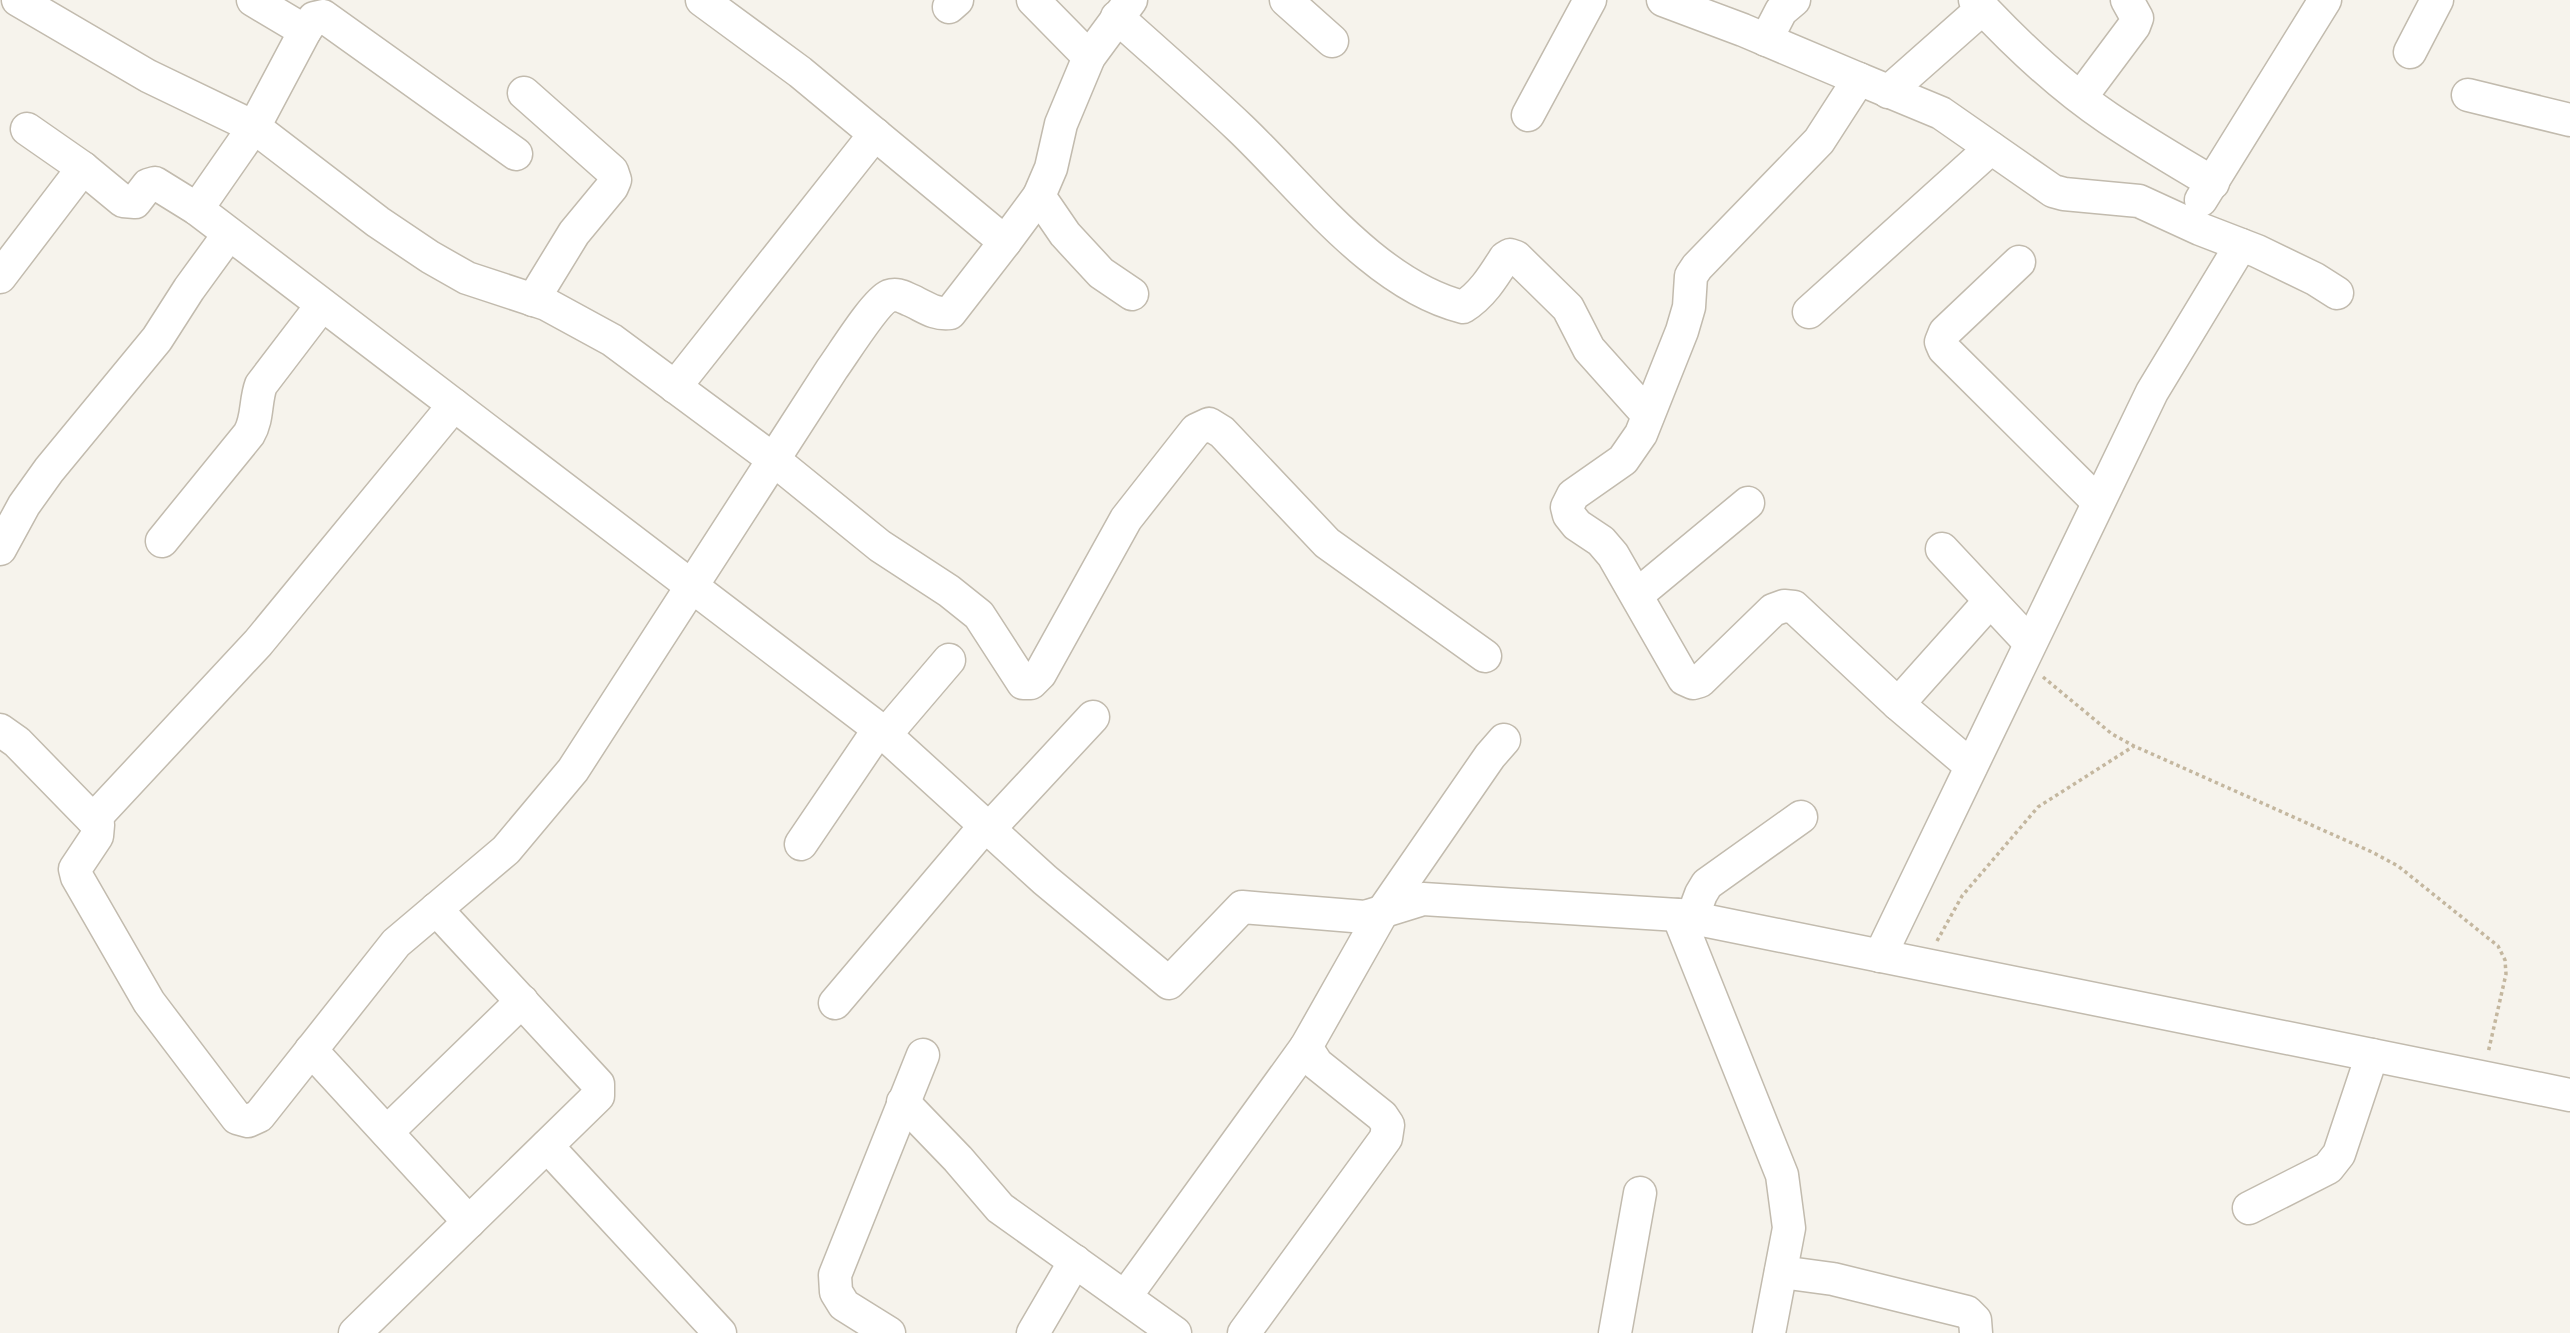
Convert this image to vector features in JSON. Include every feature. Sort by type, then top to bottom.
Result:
[{"type":"street","points":[[18,0],[148,76],[254,127],[378,222],[430,257],[467,278],[546,304],[612,340],[774,460],[880,545],[979,615],[1023,683],[1031,683],[1040,674],[1133,508],[1196,430],[1209,424],[1222,432],[1327,543],[1485,656]]},
{"type":"street","points":[[253,0],[305,31]]},
{"type":"street","points":[[702,0],[800,72],[1005,242]]},
{"type":"street","points":[[1032,0],[1089,57]]},
{"type":"street","points":[[1286,0],[1332,40]]},
{"type":"street","points":[[1528,115],[1590,0]]},
{"type":"street","points":[[1663,0],[1941,114],[2053,191],[2139,201],[2315,279],[2337,293]]},
{"type":"street","points":[[1766,40],[1781,11],[1794,0]]},
{"type":"street","points":[[2081,97],[2134,26],[2137,18],[2127,0]]},
{"type":"street","points":[[2186,222],[2213,183],[2325,0]]},
{"type":"street","points":[[2410,52],[2431,2]]},
{"type":"street","points":[[1888,92],[1979,4],[2049,72],[2106,117],[2213,183]]},
{"type":"street","points":[[0,730],[17,742],[98,825],[97,836],[75,869],[77,877],[149,1002],[237,1118],[248,1121],[259,1116],[396,943],[506,850],[573,770],[867,319],[887,296],[898,295],[931,311],[950,313],[1039,196],[1051,168],[1061,124],[1089,57],[1124,9],[1240,128],[1384,269],[1427,294],[1463,307],[1485,288],[1505,258],[1516,257],[1568,308],[1589,349],[1648,415]]},
{"type":"street","points":[[197,209],[254,127],[305,31],[314,18],[323,16],[516,154]]},
{"type":"street","points":[[1858,79],[1819,141],[1697,267],[1691,276],[1689,307],[1682,331],[1641,434],[1623,460],[1573,495],[1567,507],[1569,515],[1577,525],[1601,541],[1613,555],[1684,679],[1693,683],[1700,681],[1773,610],[1784,606],[1794,607],[1898,704],[1971,766]]},
{"type":"street","points":[[524,93],[611,172],[615,180],[574,233],[533,300]]},
{"type":"street","points":[[2468,95],[2570,120]]},
{"type":"street","points":[[27,129],[127,202],[135,202],[148,184],[155,183],[197,209],[882,732],[1045,880],[1169,982],[1242,907],[1365,917],[1423,899],[1685,917],[2570,1095]]},
{"type":"street","points":[[676,387],[875,134]]},
{"type":"street","points":[[1810,312],[1992,148]]},
{"type":"street","points":[[0,277],[83,168]]},
{"type":"street","points":[[1039,196],[1065,234],[1101,273],[1132,294]]},
{"type":"street","points":[[0,550],[24,505],[49,470],[157,339],[229,234]]},
{"type":"street","points":[[1880,956],[2152,392],[2241,245]]},
{"type":"street","points":[[2019,262],[1945,332],[1941,342],[1944,349],[2098,502]]},
{"type":"street","points":[[162,541],[249,434],[255,424],[257,397],[261,385],[322,305]]},
{"type":"street","points":[[93,820],[258,643],[454,405]]},
{"type":"street","points":[[1637,595],[1748,503]]},
{"type":"street","points":[[1941,549],[1990,601],[2026,652]]},
{"type":"street","points":[[1898,704],[1990,601]]},
{"type":"street","points":[[801,844],[882,732],[949,660]]},
{"type":"street","points":[[835,1003],[987,827],[1093,717]]},
{"type":"street","points":[[1125,1297],[1307,1047],[1383,911],[1490,756],[1504,740]]},
{"type":"street","points":[[1685,917],[1707,884],[1801,817]]},
{"type":"street","points":[[355,1333],[598,1096],[598,1084],[436,909]]},
{"type":"street","points":[[1685,917],[1783,1175],[1789,1228],[1769,1333]]},
{"type":"street","points":[[387,1132],[522,1001]]},
{"type":"street","points":[[1244,1333],[1386,1138],[1388,1125],[1382,1116],[1317,1064],[1307,1047]]},
{"type":"street","points":[[312,1050],[469,1222]]},
{"type":"street","points":[[889,1333],[844,1305],[836,1292],[835,1275],[923,1055]]},
{"type":"street","points":[[2249,1208],[2328,1168],[2339,1154],[2372,1055]]},
{"type":"street","points":[[902,1102],[958,1159],[1000,1208],[1175,1333]]},
{"type":"street","points":[[547,1146],[720,1333]]},
{"type":"street","points":[[1615,1333],[1640,1193]]},
{"type":"street","points":[[1033,1333],[1075,1261]]},
{"type":"street","points":[[1781,1272],[1833,1279],[1967,1312],[1975,1320],[1976,1333]]},
{"type":"path","points":[[2026,652],[2112,734],[2381,856],[2398,866],[2498,946],[2505,960],[2506,974],[2482,1077]]},
{"type":"path","points":[[1925,965],[1962,896],[2038,807],[2134,746]]}]
